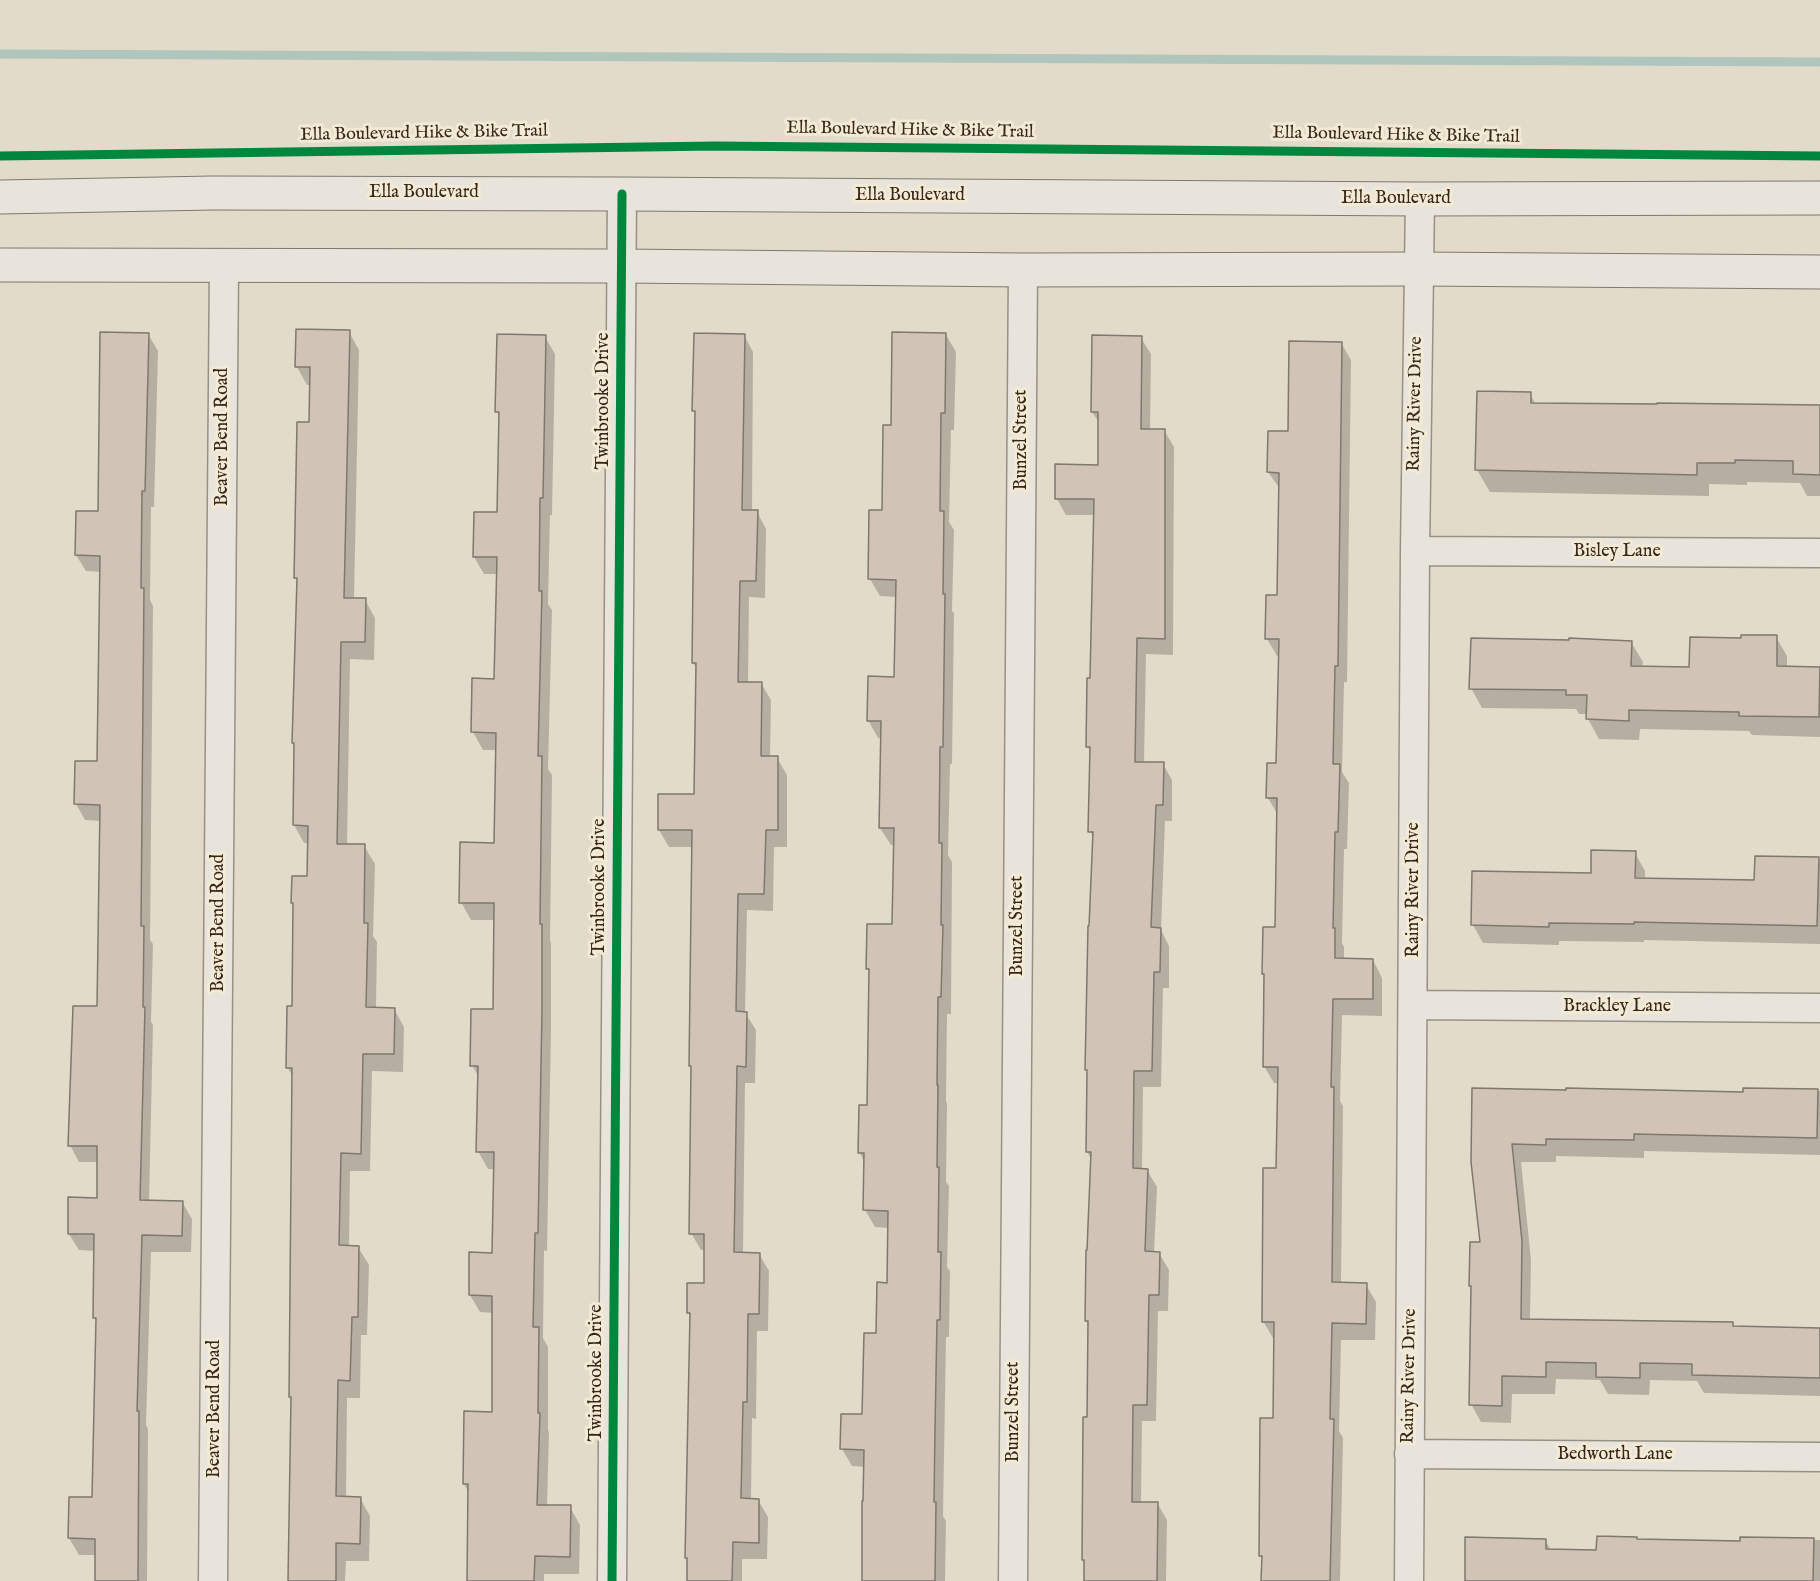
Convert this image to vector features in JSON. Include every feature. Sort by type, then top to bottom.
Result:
[{"type":"main road","name":"Ella Boulevard","points":[[0,197],[213,193],[1420,199],[1820,198]]},
{"type":"main road","points":[[0,265],[1820,272]]},
{"type":"street","name":"Twinbrooke Drive","points":[[612,1581],[622,194]]},
{"type":"street","name":"Rainy River Drive","points":[[1409,1581],[1415,551],[1420,199]]},
{"type":"street","name":"Beaver Bend Road","points":[[213,1581],[224,266]]},
{"type":"street","name":"Bunzel Street","points":[[1013,1581],[1023,270]]},
{"type":"street","name":"Bisley Lane","points":[[1415,551],[1820,553]]},
{"type":"street","name":"Brackley Lane","points":[[1413,1005],[1820,1008]]},
{"type":"street","name":"Bedworth Lane","points":[[1409,1454],[1820,1457]]},
{"type":"building","points":[[296,329],[350,330],[344,598],[366,598],[365,642],[341,642],[337,844],[365,844],[364,923],[368,923],[366,1007],[395,1008],[394,1054],[363,1054],[361,1154],[341,1153],[339,1245],[359,1246],[358,1317],[352,1317],[350,1381],[338,1380],[336,1496],[361,1497],[360,1544],[336,1543],[336,1581],[288,1581],[292,1068],[286,1068],[287,1006],[292,1006],[292,876],[307,876],[308,826],[293,825],[294,743],[292,743],[297,578],[294,578],[297,422],[309,422],[310,367],[295,367]]},
{"type":"building","points":[[100,332],[149,333],[145,491],[142,491],[141,588],[144,588],[141,926],[144,926],[143,1007],[145,1007],[140,1200],[183,1201],[182,1236],[142,1235],[137,1411],[139,1411],[138,1581],[95,1581],[95,1539],[68,1538],[69,1497],[92,1497],[96,1318],[93,1318],[94,1234],[68,1234],[68,1197],[97,1198],[97,1146],[68,1146],[73,1006],[97,1006],[100,805],[74,804],[75,761],[97,761],[100,556],[75,555],[76,511],[98,511]]},
{"type":"building","points":[[892,332],[946,333],[945,413],[941,413],[940,511],[944,511],[943,594],[945,594],[939,843],[942,843],[941,925],[943,925],[941,997],[938,997],[938,1252],[941,1252],[935,1429],[935,1581],[862,1581],[864,1450],[840,1449],[841,1414],[862,1414],[864,1333],[876,1333],[877,1282],[887,1283],[888,1211],[863,1210],[864,1153],[858,1153],[859,1105],[867,1105],[869,969],[866,969],[867,924],[892,924],[894,828],[879,828],[881,721],[867,721],[868,676],[894,677],[896,580],[868,579],[869,510],[882,510],[883,425],[891,425]]},
{"type":"building","points":[[694,333],[745,334],[742,510],[758,510],[756,581],[740,581],[738,682],[762,682],[761,756],[778,756],[778,830],[766,830],[764,894],[738,894],[736,1011],[747,1012],[746,1067],[737,1066],[734,1252],[760,1253],[759,1314],[748,1314],[747,1402],[743,1402],[741,1498],[759,1499],[759,1543],[733,1542],[732,1581],[687,1581],[687,1558],[685,1558],[690,1313],[687,1313],[687,1283],[704,1283],[704,1234],[689,1234],[692,830],[658,830],[658,794],[694,794],[696,663],[692,663],[695,411],[692,411]]},
{"type":"building","points":[[497,334],[546,335],[543,498],[540,498],[539,591],[542,591],[538,756],[542,756],[540,924],[542,924],[542,1010],[538,1233],[535,1233],[533,1327],[539,1327],[538,1413],[540,1413],[537,1505],[571,1505],[570,1557],[535,1556],[534,1581],[467,1581],[468,1484],[463,1484],[464,1411],[492,1412],[492,1296],[469,1295],[469,1252],[492,1253],[494,1152],[476,1152],[478,1066],[470,1066],[471,1009],[493,1009],[494,903],[459,903],[460,842],[494,843],[496,733],[471,732],[472,678],[494,679],[497,557],[473,557],[474,512],[497,512],[499,412],[495,412]]},
{"type":"building","points":[[1092,335],[1142,336],[1141,429],[1165,429],[1165,639],[1137,638],[1135,762],[1164,762],[1163,805],[1156,805],[1151,927],[1161,928],[1160,972],[1154,972],[1152,1071],[1134,1071],[1133,1168],[1148,1169],[1145,1251],[1160,1252],[1159,1295],[1149,1295],[1147,1405],[1133,1405],[1132,1502],[1158,1502],[1157,1581],[1084,1581],[1084,1560],[1082,1560],[1083,1417],[1087,1417],[1086,1250],[1091,1152],[1086,1152],[1087,1070],[1085,1070],[1088,926],[1093,832],[1088,832],[1090,747],[1086,747],[1094,499],[1055,499],[1055,464],[1098,465],[1098,412],[1091,412]]},
{"type":"building","points":[[1289,341],[1342,342],[1338,666],[1335,666],[1333,764],[1340,764],[1338,832],[1335,832],[1333,928],[1335,928],[1335,958],[1373,959],[1373,999],[1333,999],[1332,1282],[1367,1283],[1366,1324],[1332,1323],[1330,1419],[1334,1419],[1330,1581],[1261,1581],[1262,1556],[1259,1556],[1260,1418],[1273,1418],[1274,1322],[1262,1322],[1263,1168],[1276,1168],[1278,1067],[1263,1067],[1263,927],[1275,927],[1277,798],[1266,798],[1267,763],[1276,763],[1279,639],[1265,639],[1266,595],[1277,595],[1279,473],[1267,472],[1268,431],[1288,431]]},
{"type":"building","points":[[1477,391],[1531,392],[1531,403],[1820,405],[1820,475],[1793,474],[1793,461],[1735,460],[1735,463],[1697,463],[1697,475],[1475,470]]},
{"type":"building","points":[[1741,635],[1777,635],[1777,666],[1820,667],[1819,717],[1739,716],[1739,712],[1629,710],[1629,721],[1586,719],[1587,695],[1566,695],[1566,690],[1469,689],[1471,638],[1569,640],[1569,638],[1632,641],[1631,666],[1689,667],[1690,637],[1741,638]]},
{"type":"building","points":[[1591,850],[1636,851],[1635,878],[1754,880],[1755,856],[1819,857],[1817,926],[1634,922],[1634,924],[1549,923],[1549,927],[1471,925],[1472,871],[1591,873]]},
{"type":"building","points":[[1472,1088],[1743,1092],[1743,1088],[1818,1089],[1817,1138],[1634,1134],[1634,1140],[1546,1139],[1546,1145],[1512,1144],[1522,1241],[1521,1319],[1733,1322],[1733,1326],[1820,1328],[1820,1378],[1692,1375],[1692,1364],[1640,1363],[1640,1378],[1596,1377],[1596,1363],[1546,1362],[1546,1377],[1502,1376],[1502,1406],[1469,1405],[1470,1242],[1480,1242],[1471,1162]]},
{"type":"building","points":[[1597,1536],[1740,1541],[1740,1537],[1814,1538],[1813,1581],[1465,1581],[1465,1537],[1546,1539],[1546,1549],[1596,1550]]},
{"type":"waterway","points":[[0,54],[1820,62]]},
{"type":"cycle path","name":"Ella Boulevard Hike & Bike Trail","points":[[0,156],[716,146],[1820,156]]},
{"type":"cycle path","points":[[612,1581],[622,194]]}]
